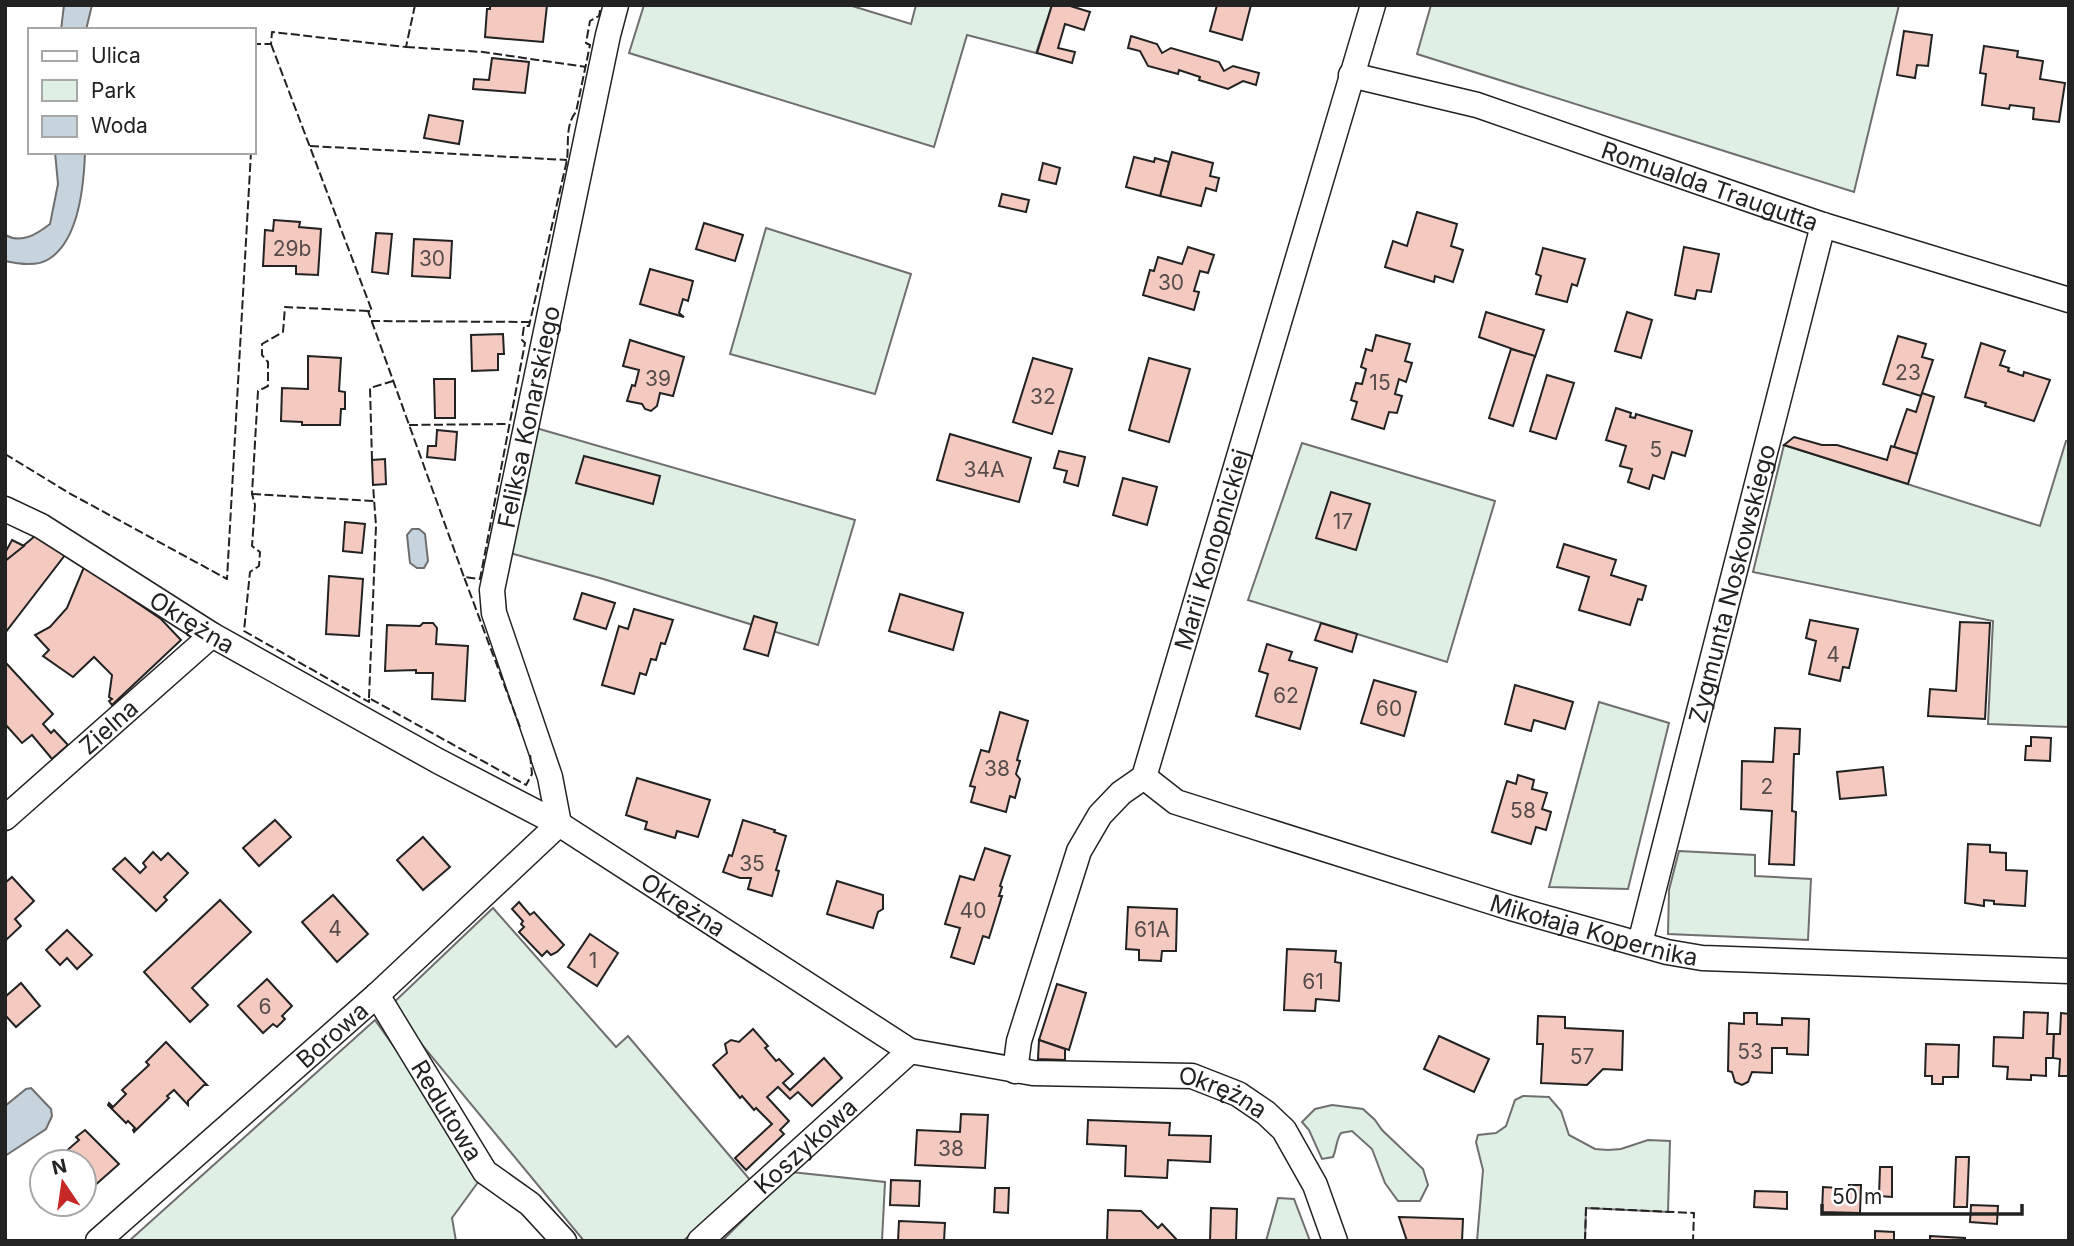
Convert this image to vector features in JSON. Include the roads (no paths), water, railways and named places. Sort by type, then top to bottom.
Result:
[{"type":"street","name":"Feliksa Konarskiego","points":[[559,824],[550,776],[494,613],[492,590],[616,5]]},
{"type":"street","name":"Marii Konopnickiej","points":[[1144,777],[1373,5]]},
{"type":"street","name":"Romualda Traugutta","points":[[1351,75],[1477,105],[1823,225],[2069,300]]},
{"type":"street","name":"Zygmunta Noskowskiego","points":[[1640,943],[1823,225]]},
{"type":"street","name":"Okrężna","points":[[5,509],[41,526],[212,635],[438,761],[559,824],[910,1051],[1015,1071],[1192,1076],[1238,1094],[1266,1113],[1284,1130],[1315,1185],[1335,1241]]},
{"type":"street","name":"Zielna","points":[[5,818],[212,635]]},
{"type":"street","name":"Mikołaja Kopernika","points":[[1144,777],[1176,802],[1511,908],[1667,952],[1702,958],[2069,971]]},
{"type":"street","points":[[1015,1071],[1019,1041],[1079,851],[1100,815],[1121,793],[1144,777]]},
{"type":"street","name":"Borowa","points":[[98,1241],[377,995],[559,824]]},
{"type":"street","name":"Redutowa","points":[[377,995],[485,1172],[530,1204],[564,1241]]},
{"type":"street","name":"Koszykowa","points":[[700,1241],[910,1051]]},
{"type":"water","points":[[64,5],[92,5],[86,28],[61,28]]},
{"type":"water","points":[[55,154],[85,154],[78,210],[67,239],[59,250],[44,262],[27,264],[5,261],[5,235],[23,238],[50,224],[58,184]]},
{"type":"water","points":[[412,529],[419,529],[425,534],[428,561],[424,568],[417,568],[410,563],[407,535]]},
{"type":"water","points":[[31,1088],[51,1109],[52,1116],[46,1129],[5,1156],[5,1106]]}]
